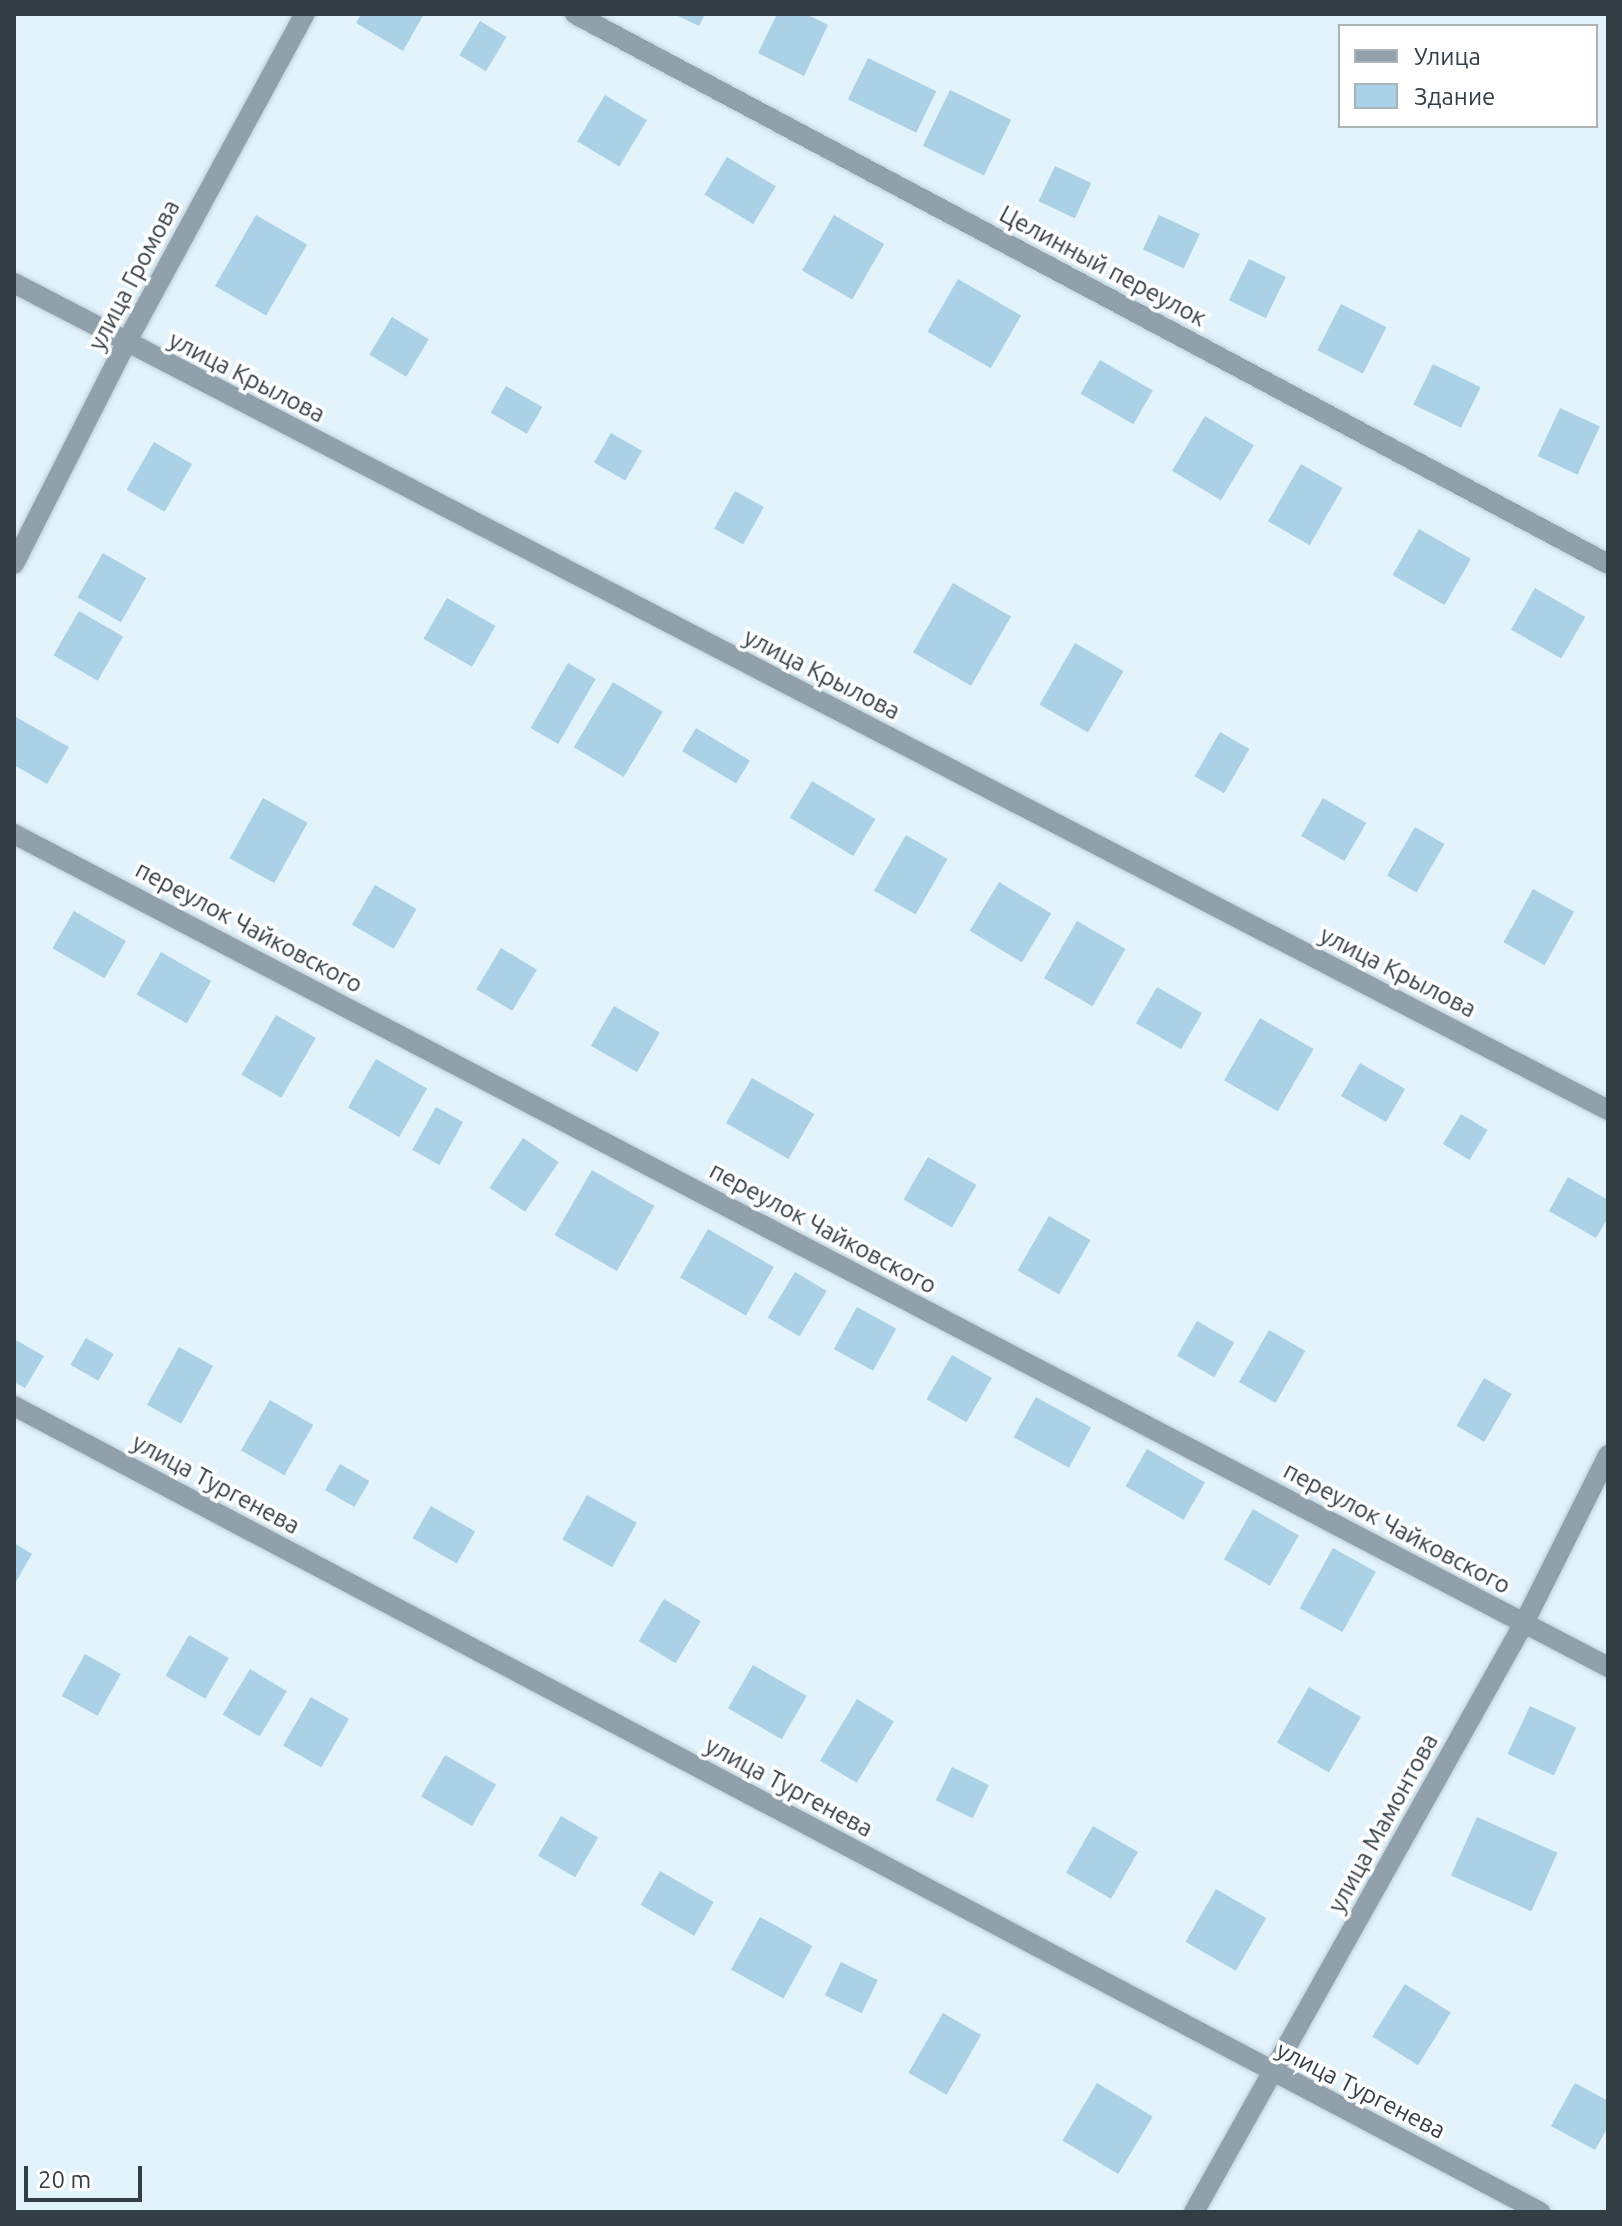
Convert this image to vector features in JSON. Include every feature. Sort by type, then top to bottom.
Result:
[{"type":"street","name":"улица Громова","points":[[14,564],[126,343],[305,14]]},
{"type":"street","name":"Целинный переулок","points":[[575,14],[1608,564]]},
{"type":"street","name":"улица Крылова","points":[[14,283],[1608,1110]]},
{"type":"street","name":"переулок Чайковского","points":[[14,834],[1608,1667]]},
{"type":"street","name":"улица Тургенева","points":[[14,1406],[1540,2212]]},
{"type":"street","name":"улица Мамонтова","points":[[1194,2212],[1524,1623],[1608,1455]]},
{"type":"building","points":[[361,14],[424,14],[403,51],[356,23]]},
{"type":"building","points":[[674,14],[705,14],[699,26]]},
{"type":"building","points":[[777,14],[806,14],[828,25],[804,76],[758,53]]},
{"type":"building","points":[[480,21],[507,37],[486,71],[459,55]]},
{"type":"building","points":[[868,58],[936,91],[916,133],[848,99]]},
{"type":"building","points":[[950,90],[1011,120],[984,176],[923,146]]},
{"type":"building","points":[[605,95],[647,120],[619,167],[577,141]]},
{"type":"building","points":[[727,157],[776,186],[753,224],[704,195]]},
{"type":"building","points":[[1055,166],[1091,183],[1075,218],[1039,201]]},
{"type":"building","points":[[256,215],[307,244],[266,316],[215,286]]},
{"type":"building","points":[[834,215],[884,244],[852,299],[802,270]]},
{"type":"building","points":[[1159,215],[1200,234],[1184,268],[1143,249]]},
{"type":"building","points":[[1249,259],[1286,277],[1266,318],[1229,300]]},
{"type":"building","points":[[958,279],[1021,315],[991,368],[928,332]]},
{"type":"building","points":[[1341,304],[1386,327],[1363,373],[1317,350]]},
{"type":"building","points":[[392,317],[429,339],[406,377],[369,355]]},
{"type":"building","points":[[1100,360],[1153,390],[1133,424],[1080,394]]},
{"type":"building","points":[[1433,364],[1481,387],[1461,428],[1413,404]]},
{"type":"building","points":[[506,386],[542,407],[527,434],[490,413]]},
{"type":"building","points":[[1560,408],[1600,427],[1577,475],[1538,456]]},
{"type":"building","points":[[1205,416],[1254,445],[1221,500],[1172,471]]},
{"type":"building","points":[[611,433],[642,451],[625,480],[594,462]]},
{"type":"building","points":[[154,442],[192,464],[165,512],[126,490]]},
{"type":"building","points":[[1301,464],[1343,488],[1310,545],[1268,521]]},
{"type":"building","points":[[735,491],[764,507],[743,545],[714,529]]},
{"type":"building","points":[[1419,529],[1471,559],[1444,605],[1392,575]]},
{"type":"building","points":[[103,553],[146,578],[121,622],[77,597]]},
{"type":"building","points":[[953,583],[1011,616],[971,686],[913,652]]},
{"type":"building","points":[[1535,588],[1585,617],[1561,659],[1511,630]]},
{"type":"building","points":[[447,598],[495,626],[472,667],[424,639]]},
{"type":"building","points":[[79,611],[123,636],[98,681],[54,655]]},
{"type":"building","points":[[1075,643],[1123,671],[1088,732],[1040,704]]},
{"type":"building","points":[[568,663],[596,679],[558,744],[530,728]]},
{"type":"building","points":[[613,682],[663,712],[624,777],[574,747]]},
{"type":"building","points":[[14,716],[69,747],[47,784],[14,765]]},
{"type":"building","points":[[696,728],[750,760],[736,784],[682,751]]},
{"type":"building","points":[[1220,732],[1249,749],[1224,793],[1194,776]]},
{"type":"building","points":[[812,781],[875,819],[853,856],[790,818]]},
{"type":"building","points":[[263,798],[308,823],[274,883],[230,858]]},
{"type":"building","points":[[1323,798],[1366,823],[1344,861],[1301,836]]},
{"type":"building","points":[[1415,827],[1444,844],[1416,892],[1387,875]]},
{"type":"building","points":[[906,835],[948,859],[916,914],[874,890]]},
{"type":"building","points":[[999,882],[1051,913],[1022,962],[970,931]]},
{"type":"building","points":[[375,885],[417,909],[394,949],[352,925]]},
{"type":"building","points":[[1533,889],[1574,912],[1545,965],[1503,942]]},
{"type":"building","points":[[74,911],[126,941],[104,978],[52,948]]},
{"type":"building","points":[[1077,921],[1125,949],[1092,1006],[1044,978]]},
{"type":"building","points":[[501,948],[537,970],[512,1011],[476,989]]},
{"type":"building","points":[[161,952],[211,981],[187,1023],[136,994]]},
{"type":"building","points":[[1157,987],[1202,1013],[1181,1049],[1136,1023]]},
{"type":"building","points":[[614,1006],[660,1032],[637,1072],[591,1046]]},
{"type":"building","points":[[276,1015],[316,1038],[281,1098],[242,1075]]},
{"type":"building","points":[[1260,1018],[1314,1049],[1278,1111],[1224,1080]]},
{"type":"building","points":[[376,1059],[427,1088],[399,1137],[348,1107]]},
{"type":"building","points":[[1360,1063],[1405,1089],[1386,1122],[1341,1096]]},
{"type":"building","points":[[752,1078],[814,1114],[788,1159],[726,1123]]},
{"type":"building","points":[[436,1107],[463,1122],[439,1165],[412,1150]]},
{"type":"building","points":[[1461,1114],[1488,1130],[1470,1160],[1443,1144]]},
{"type":"building","points":[[523,1138],[559,1162],[525,1212],[489,1188]]},
{"type":"building","points":[[928,1157],[976,1185],[952,1227],[904,1199]]},
{"type":"building","points":[[592,1170],[654,1206],[617,1271],[554,1235]]},
{"type":"building","points":[[1568,1177],[1608,1200],[1608,1218],[1596,1238],[1549,1211]]},
{"type":"building","points":[[1049,1216],[1091,1240],[1059,1295],[1018,1271]]},
{"type":"building","points":[[708,1229],[774,1267],[746,1315],[680,1277]]},
{"type":"building","points":[[795,1272],[827,1291],[799,1336],[768,1317]]},
{"type":"building","points":[[857,1307],[896,1329],[873,1371],[834,1349]]},
{"type":"building","points":[[1197,1321],[1234,1342],[1214,1377],[1177,1356]]},
{"type":"building","points":[[1269,1330],[1305,1351],[1275,1403],[1239,1382]]},
{"type":"building","points":[[86,1338],[114,1354],[98,1381],[70,1365]]},
{"type":"building","points":[[14,1339],[44,1356],[25,1388],[14,1382]]},
{"type":"building","points":[[179,1347],[213,1366],[181,1424],[147,1405]]},
{"type":"building","points":[[952,1355],[992,1378],[966,1422],[926,1399]]},
{"type":"building","points":[[1484,1378],[1512,1394],[1484,1442],[1456,1426]]},
{"type":"building","points":[[1036,1397],[1091,1428],[1069,1468],[1014,1437]]},
{"type":"building","points":[[270,1400],[313,1425],[284,1475],[241,1450]]},
{"type":"building","points":[[1147,1449],[1205,1482],[1184,1520],[1126,1486]]},
{"type":"building","points":[[340,1464],[369,1481],[354,1507],[325,1490]]},
{"type":"building","points":[[587,1495],[637,1523],[612,1567],[562,1540]]},
{"type":"building","points":[[431,1506],[475,1532],[457,1564],[412,1538]]},
{"type":"building","points":[[1253,1509],[1299,1536],[1270,1586],[1224,1559]]},
{"type":"building","points":[[14,1543],[32,1554],[14,1585]]},
{"type":"building","points":[[1333,1548],[1376,1572],[1342,1632],[1300,1608]]},
{"type":"building","points":[[664,1599],[701,1621],[676,1663],[639,1641]]},
{"type":"building","points":[[189,1635],[229,1658],[205,1699],[166,1676]]},
{"type":"building","points":[[85,1654],[121,1674],[98,1716],[62,1696]]},
{"type":"building","points":[[753,1665],[807,1696],[782,1739],[728,1708]]},
{"type":"building","points":[[250,1669],[287,1691],[260,1737],[223,1714]]},
{"type":"building","points":[[1309,1687],[1361,1717],[1329,1772],[1277,1742]]},
{"type":"building","points":[[311,1697],[349,1719],[321,1767],[283,1745]]},
{"type":"building","points":[[857,1699],[894,1721],[857,1783],[820,1761]]},
{"type":"building","points":[[1530,1706],[1576,1728],[1554,1776],[1508,1754]]},
{"type":"building","points":[[445,1755],[496,1784],[472,1826],[421,1797]]},
{"type":"building","points":[[952,1767],[989,1785],[973,1818],[936,1800]]},
{"type":"building","points":[[561,1816],[598,1838],[575,1877],[538,1856]]},
{"type":"building","points":[[1477,1817],[1557,1853],[1531,1911],[1451,1875]]},
{"type":"building","points":[[1093,1826],[1138,1852],[1111,1899],[1066,1873]]},
{"type":"building","points":[[660,1871],[714,1902],[694,1936],[640,1905]]},
{"type":"building","points":[[1216,1889],[1266,1918],[1236,1971],[1186,1942]]},
{"type":"building","points":[[760,1917],[812,1946],[783,1999],[731,1969]]},
{"type":"building","points":[[841,1962],[878,1980],[862,2013],[825,1995]]},
{"type":"building","points":[[1405,1984],[1451,2013],[1418,2065],[1372,2037]]},
{"type":"building","points":[[943,2013],[981,2035],[947,2095],[908,2073]]},
{"type":"building","points":[[1097,2083],[1153,2116],[1118,2174],[1062,2140]]},
{"type":"building","points":[[1575,2083],[1608,2101],[1608,2127],[1595,2150],[1551,2126]]}]
